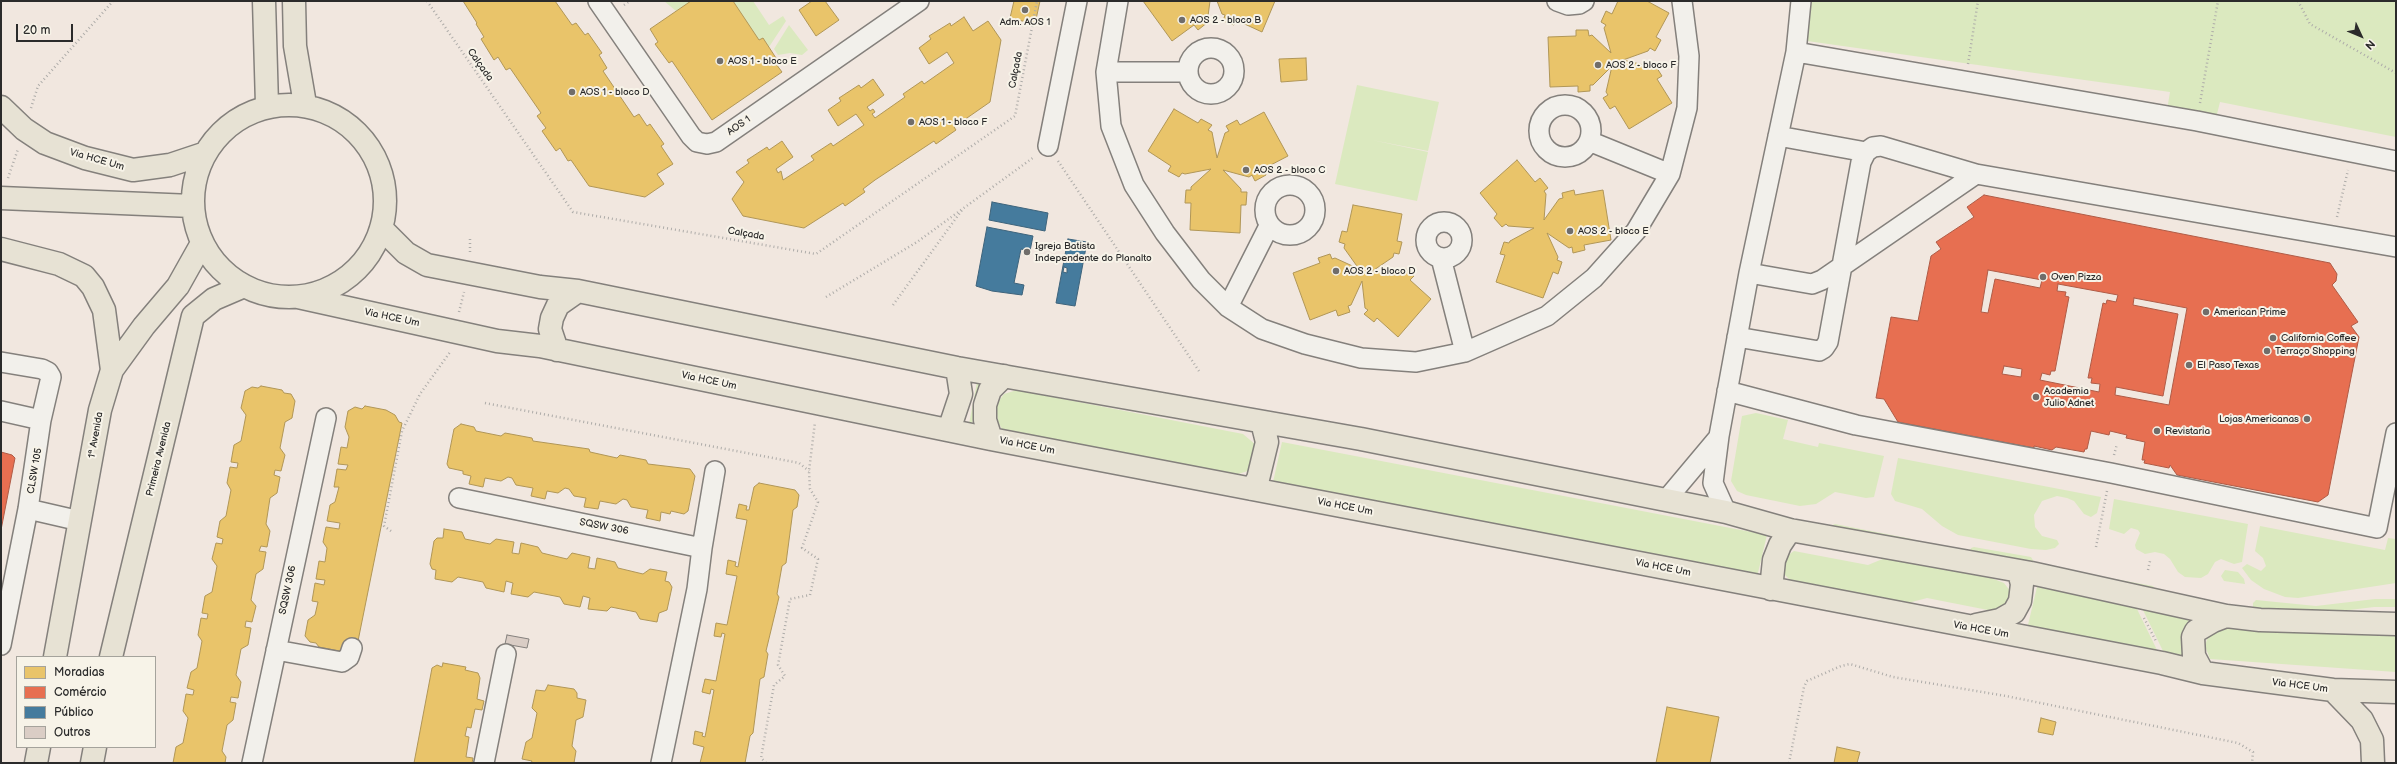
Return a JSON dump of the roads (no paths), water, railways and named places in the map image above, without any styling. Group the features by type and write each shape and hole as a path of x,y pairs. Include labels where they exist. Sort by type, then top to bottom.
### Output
{"main road":[{"path":"264,1 267,105"},
{"path":"294,1 295,46 305,104"},
{"name":"Via HCE Um","path":"298,297 334,287 352,274 369,255 381,228 384,208 383,185 373,156 363,140 344,122 326,110 305,104 267,105 242,119 222,134 206,153 196,176 192,206 201,245 218,266 242,287 277,296 298,297 497,341 540,346 991,439 1962,626 2162,663 2203,673 2333,690 2396,692"},
{"name":"Via HCE Um","path":"1,107 24,129 45,143 85,158 134,170 170,165 206,153"},
{"path":"1,198 192,206"},
{"path":"381,228 406,253 427,265 540,287 578,291 957,368 1361,439 1726,512 1790,530 2142,596 2226,616 2260,620 2396,624"},
{"name":"1ª Avenida","path":"58,655 100,410 112,370 144,326 178,286 201,245"},
{"path":"1,249 59,264 84,276 93,286 104,310 112,370"},
{"name":"Primeira Avenida","path":"111,656 193,316 202,307 214,299 242,287"},
{"path":"557,350 552,339 552,318 558,305 578,291"},
{"path":"949,430 961,394 957,368"},
{"path":"991,439 984,420 985,405 990,390 1004,376"},
{"path":"1252,489 1258,479 1267,442 1262,422"},
{"path":"1771,589 1774,560 1780,545 1790,530"},
{"path":"1962,626 1984,625 2000,620 2014,612 2020,601 2022,584 2019,572"},
{"path":"2203,673 2194,656 2193,638 2202,627 2213,620 2226,616"},
{"path":"2333,690 2362,720 2372,740 2373,763"},
{"path":"36,763 38,748"},
{"path":"92,763 95,748"}],"street":[{"name":"AOS 1","path":"598,1 692,136 697,142 707,144 716,142 919,1"},
{"path":"1048,146 1077,1"},
{"path":"1118,1 1106,72 1111,126 1134,185 1165,233 1201,280 1228,307 1262,329 1305,344 1361,358 1416,362 1465,352 1547,316 1594,278 1636,231 1670,174 1687,108 1689,56 1682,1"},
{"path":"1557,1 1568,5 1579,4 1584,1"},
{"path":"1726,512 1713,483 1719,436 1749,273 1796,52 1801,1"},
{"path":"1796,52 1966,80 2197,122 2352,154 2396,161"},
{"path":"1106,72 1187,72"},
{"path":"1778,136 1866,152"},
{"path":"1588,141 1670,174"},
{"path":"1737,337 1819,351 1824,348 1828,342 1861,162 1866,152 1873,147 1881,146 1976,174 2396,247"},
{"path":"1749,273 1812,284 1822,280 1976,174"},
{"path":"1228,307 1269,226"},
{"path":"1441,258 1465,352"},
{"name":"CLSW 105","path":"1,362 48,372 51,377 41,420 28,509 1,645"},
{"path":"1727,390 1856,425 2111,473 2377,528 2396,433"},
{"path":"1,411 41,420"},
{"name":"SQSW 306","path":"252,763 326,418"},
{"path":"1666,500 1719,436"},
{"path":"661,763 697,589 702,548 715,471"},
{"name":"SQSW 306","path":"459,498 702,548"},
{"path":"28,509 80,521"},
{"path":"276,650 342,662 349,657 352,648"},
{"path":"484,763 506,654"}],"place":[{"name":"Adm. AOS 1","path":"1025,10"},
{"name":"AOS 2 - bloco B","path":"1182,20"},
{"name":"AOS 1 - bloco E","path":"720,61"},
{"name":"AOS 2 - bloco F","path":"1598,65"},
{"name":"AOS 1 - bloco D","path":"572,92"},
{"name":"AOS 1 - bloco F","path":"911,122"},
{"name":"AOS 2 - bloco C","path":"1246,170"},
{"name":"AOS 2 - bloco E","path":"1570,231"},
{"name":"Igreja Batista Independente do Planalto","path":"1027,252"},
{"name":"AOS 2 - bloco D","path":"1336,271"},
{"name":"Oven Pizza","path":"2043,277"},
{"name":"American Prime","path":"2206,312"},
{"name":"California Coffee","path":"2273,338"},
{"name":"Terraço Shopping","path":"2267,351"},
{"name":"El Paso Texas","path":"2189,365"},
{"name":"Academia Julio Adnet","path":"2036,397"},
{"name":"Lojas Americanas","path":"2307,419"},
{"name":"Revistaria","path":"2157,431"}]}
